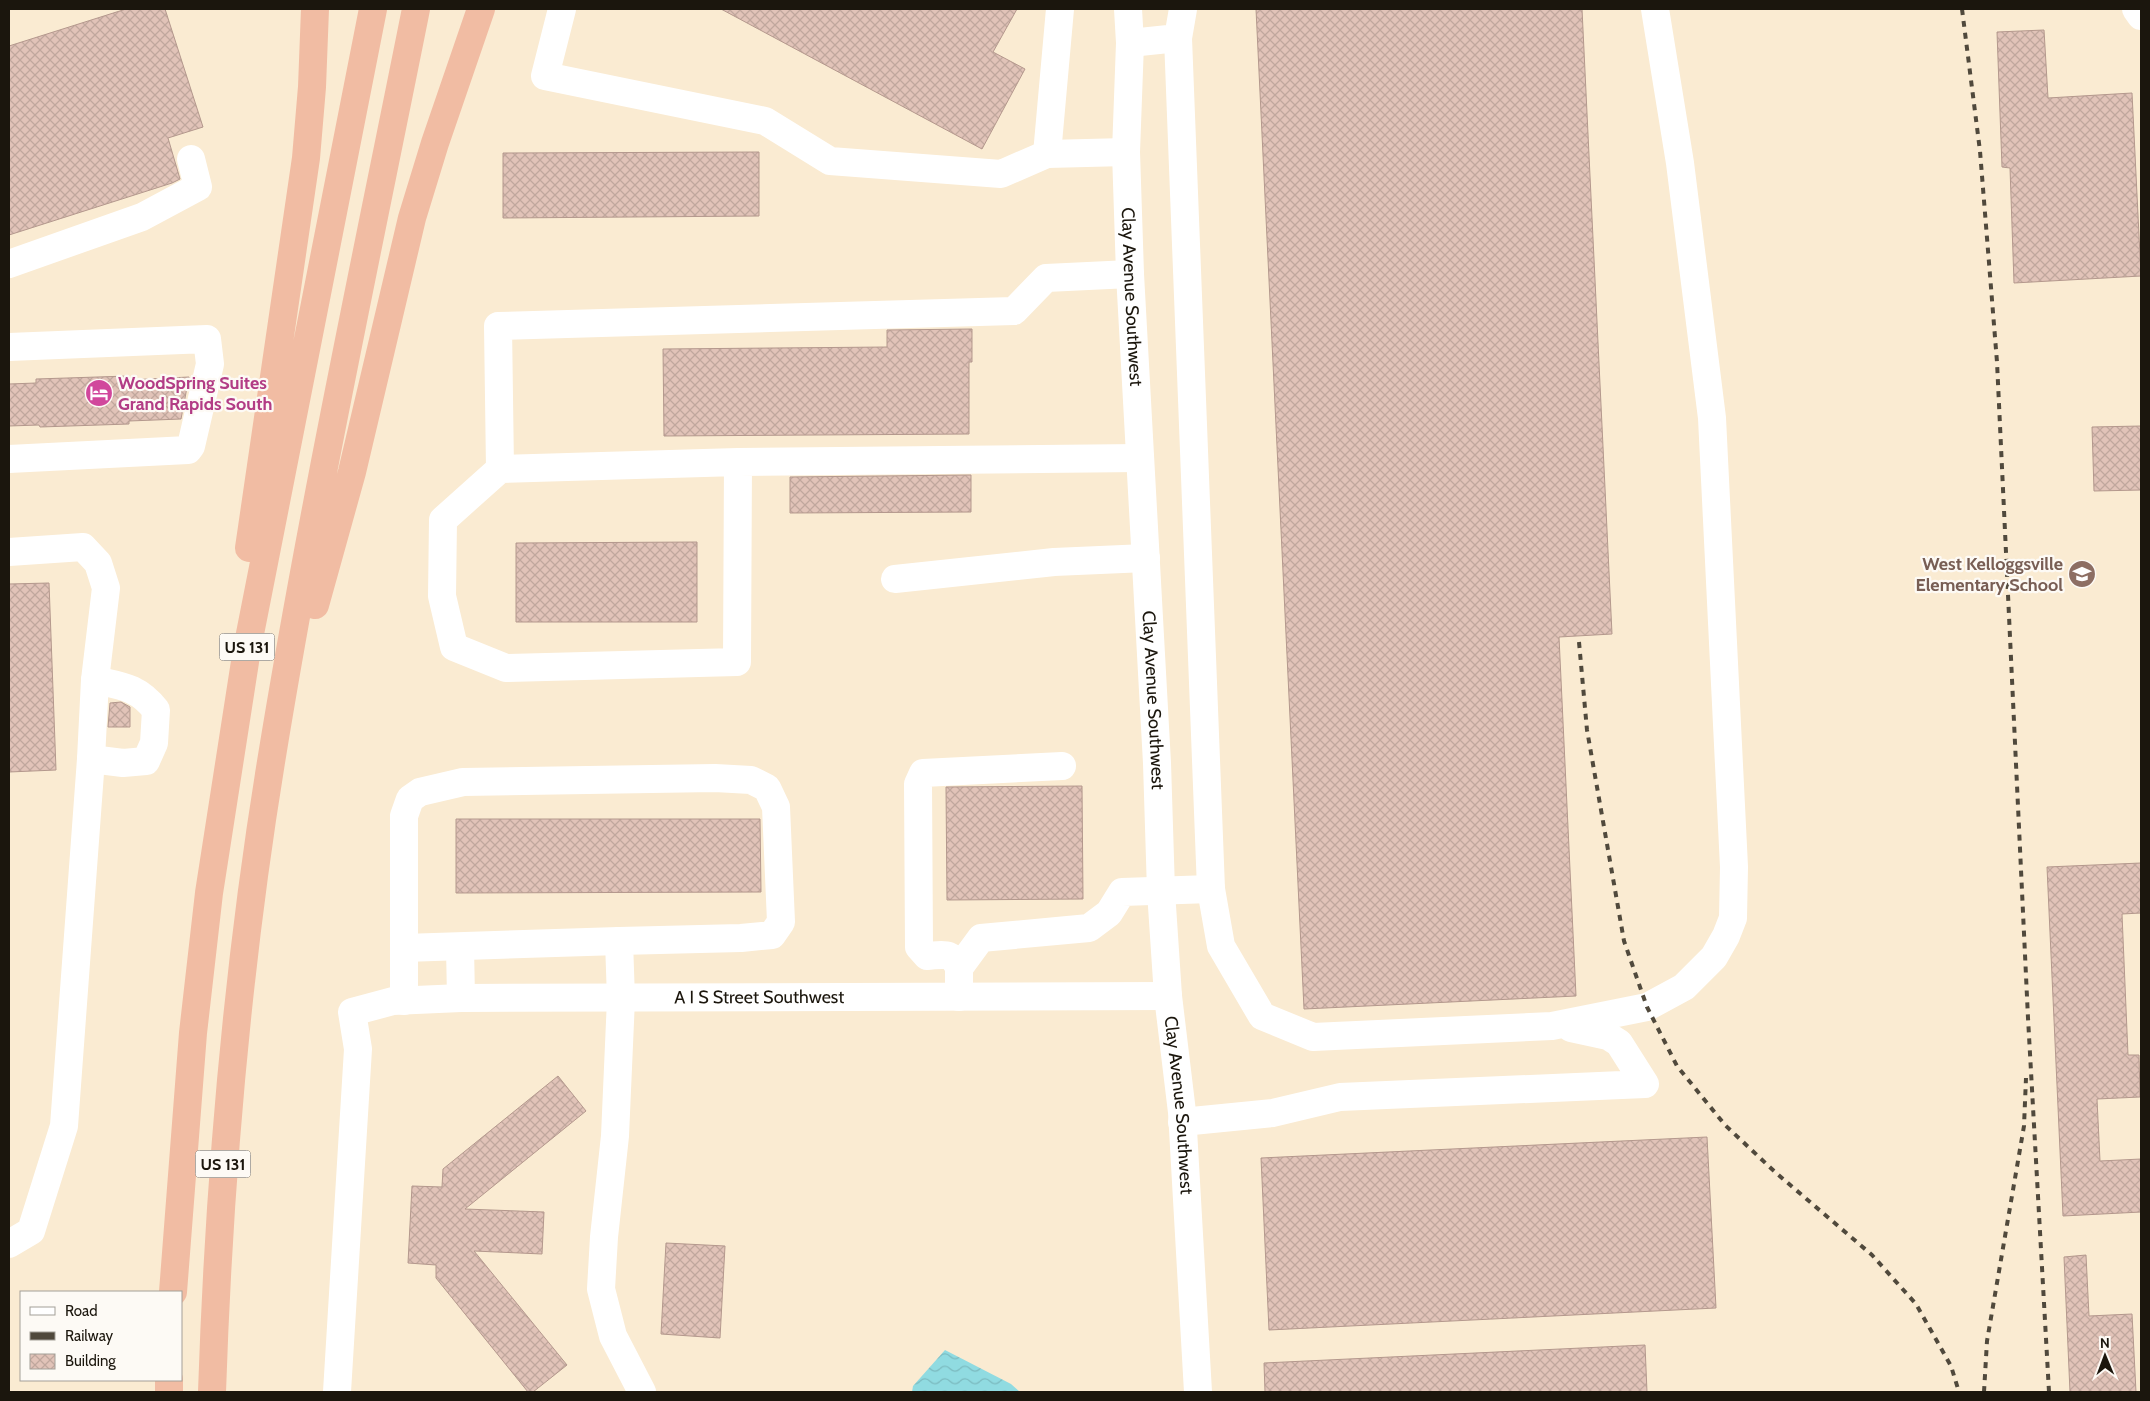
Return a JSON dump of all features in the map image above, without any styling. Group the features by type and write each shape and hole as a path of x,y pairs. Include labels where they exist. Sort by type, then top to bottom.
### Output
{"highway":[{"path":"209,893 253,516 306,158 312,87 315,9"},
{"name":"US 131","path":"173,1291 192,1033 209,893 247,649 373,9"},
{"name":"US 131","path":"212,1392 218,1244 229,1092 251,904 271,763 314,522 416,9"},
{"path":"271,763 352,472 412,218 435,143 481,9"}],"street":[{"path":"562,9 546,76 765,121 830,161 1001,174 1047,154 1126,152"},
{"path":"1047,154 1060,9"},
{"name":"Clay Avenue Southwest","path":"1128,9 1130,43 1126,152 1130,274 1157,763 1161,891 1168,996 1182,1122 1198,1392"},
{"path":"1183,9 1178,38 1211,889 1221,946 1262,1016 1313,1037 1552,1026 1647,1007 1666,998 1700,973 1714,956 1726,936 1732,918 1734,867 1712,418 1680,163 1655,9"},
{"path":"2136,9 2141,16"},
{"path":"1130,43 1178,38"},
{"path":"9,264 142,217 198,187 191,158"},
{"path":"500,469 498,326 1014,311 1046,278 1130,274"},
{"path":"9,347 206,339 210,364 191,446 188,450 9,459"},
{"path":"738,462 737,662 506,668 454,647 442,596 443,520 500,469 738,462 1140,458"},
{"path":"9,552 82,546 98,562 106,588 95,680 64,1126 30,1231 9,1244"},
{"path":"895,579 1054,562 1146,558"},
{"path":"91,759 123,763 146,761 154,742 156,710 148,700 133,688 95,680"},
{"path":"959,997 959,968 955,959 947,955 927,956 919,947 918,784 923,773 1062,766"},
{"path":"404,948 741,938 772,935 781,922 776,807 767,788 751,780 716,778 463,782 420,792 410,799 404,816 404,948 404,1001"},
{"path":"959,968 981,938 1089,928 1109,913 1122,892 1211,889"},
{"path":"620,941 621,999 615,1136 604,1237 601,1289 613,1336 642,1392"},
{"path":"460,946 462,998"},
{"name":"A I S Street Southwest","path":"337,1392 358,1049 352,1012 393,1001 462,998 1168,996"},
{"path":"1182,1122 1273,1113 1340,1096 1645,1084 1619,1042 1608,1036 1552,1026"}],"water":[{"path":"945,1350 1011,1384 1020,1392 912,1392 913,1386"}],"building":[{"path":"126,9 165,9 203,127 168,138 180,179 9,235 9,46"},
{"path":"721,9 1017,9 993,52 1025,69 982,149"},
{"path":"1256,9 1582,9 1612,634 1559,637 1576,996 1304,1009"},
{"path":"2044,30 2048,98 2132,93 2141,276 2014,283 2010,168 2002,167 1997,32"},
{"path":"759,152 759,216 503,218 503,153"},
{"path":"972,329 972,362 969,362 969,434 664,436 663,349 887,347 887,330"},
{"name":"WoodSpring Suites Grand Rapids South","path":"128,376 128,380 189,377 181,419 129,421 129,424 40,427 39,425 9,426 9,384 36,383 36,379"},
{"path":"2141,426 2141,490 2094,491 2092,427"},
{"path":"971,475 971,512 790,513 790,477"},
{"path":"697,542 697,622 516,622 516,543"},
{"path":"49,583 56,770 9,772 9,584"},
{"path":"121,702 130,707 130,727 108,727 110,703"},
{"path":"1082,786 1083,899 947,900 946,787"},
{"path":"456,819 760,819 761,892 456,893"},
{"path":"2141,863 2141,913 2122,914 2128,1055 2139,1055 2140,1097 2097,1099 2100,1161 2141,1159 2141,1212 2063,1216 2047,867"},
{"path":"558,1076 586,1111 465,1209 544,1212 542,1254 474,1251 567,1365 533,1392 528,1392 436,1278 436,1265 408,1263 412,1186 442,1187 443,1169"},
{"path":"1707,1137 1716,1308 1269,1330 1261,1158"},
{"path":"666,1243 725,1246 720,1338 661,1334"},
{"path":"2086,1255 2089,1316 2132,1314 2136,1392 2070,1392 2064,1257"},
{"path":"1645,1345 1647,1392 1265,1392 1264,1363"}],"railway":[{"path":"1962,9 1980,151 1997,362 2028,1018 2049,1392"},
{"path":"1579,642 1587,730 1624,941 1647,1007 1677,1066 1725,1125 1775,1172 1872,1255 1916,1304 1951,1366 1959,1392"},
{"path":"1984,1392 1987,1341 2024,1126 2026,1078"}],"place":[{"name":"WoodSpring Suites Grand Rapids South","path":"99,393"},
{"name":"West Kelloggsville Elementary School","path":"2082,574"}]}
